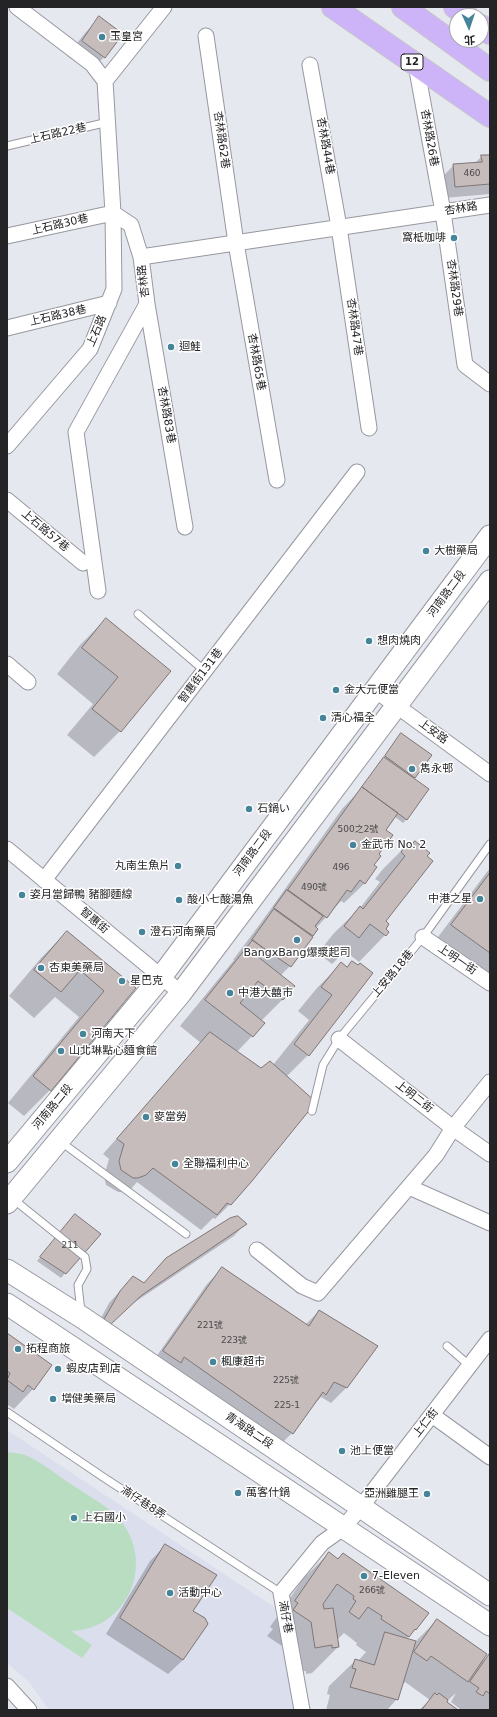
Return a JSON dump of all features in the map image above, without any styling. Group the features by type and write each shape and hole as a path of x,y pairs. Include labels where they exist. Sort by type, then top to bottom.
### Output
{"main road":[{"name":"12","path":"333,7 490,116"},
{"path":"403,7 490,70"}],"street":[{"path":"17,7 92,64 105,81 164,7"},
{"name":"杏林路62巷","path":"206,36 236,243"},
{"name":"杏林路26巷","path":"416,65 443,212"},
{"name":"杏林路44巷","path":"310,66 339,227"},
{"name":"上石路","path":"7,446 90,349 114,289 113,213 105,81"},
{"name":"杏林路","path":"98,591 76,432 146,304 141,257 490,205"},
{"name":"杏林路29巷","path":"443,212 465,365 490,384"},
{"path":"113,213 131,226 141,257"},
{"name":"上石路30巷","path":"7,236 113,213"},
{"name":"杏林路47巷","path":"339,227 369,428"},
{"name":"杏林路65巷","path":"236,243 277,480"},
{"name":"上石路38巷","path":"7,328 109,304"},
{"name":"杏林路83巷","path":"146,304 185,527"},
{"name":"智惠街131巷","path":"44,880 357,472"},
{"name":"上石路57巷","path":"7,500 83,563"},
{"name":"河南路二段","path":"7,1162 161,977 490,536"},
{"path":"9,1200 181,993 490,581"},
{"path":"7,664 28,682"},
{"name":"上安路","path":"375,690 490,774"},
{"name":"智惠街","path":"7,849 181,993"},
{"name":"上明一街","path":"423,937 490,983"},
{"name":"上明二街","path":"339,1039 453,1128 490,1154"},
{"path":"257,1250 302,1286 318,1293 436,1155 453,1128 490,1082"},
{"path":"409,1187 490,1224"},
{"name":"青海路二段","path":"7,1270 83,1318 490,1594"},
{"path":"7,1304 490,1625"},
{"name":"上仁街","path":"361,1507 490,1340"},
{"path":"432,1415 490,1457"},
{"name":"湳仔巷","path":"302,1710 281,1593 322,1543 343,1528 361,1507"},
{"path":"7,1686 29,1710"}],"lane":[{"name":"上石路22巷","path":"7,146 108,122"},
{"path":"138,614 205,671"},
{"name":"上安路18巷","path":"312,1111 323,1065 339,1039 423,937 490,844"},
{"path":"59,1140 186,1234"},
{"path":"9,1200 85,1257 87,1269 78,1285 83,1318"},
{"path":"447,1346 471,1366"},
{"name":"湳仔巷8弄","path":"7,1412 103,1477 281,1593"}],"shaded area":[{"name":"上石國小","path":"7,1430 274,1607 295,1710 49,1710 29,1682 7,1663"}],"green space":[{"path":"7,1452 23,1454 31,1457 106,1507 124,1525 134,1547 136,1564 134,1581 128,1597 118,1610 105,1621 89,1628 71,1631 92,1645 82,1658 7,1608"}],"building":[{"name":"玉皇宮","path":"99,16 123,34 105,58 82,41"},
{"path":"481,155 490,155 490,184 455,187 453,164 482,162"},
{"path":"106,618 171,671 121,732 92,709 118,677 82,648"},
{"path":"401,733 432,755 415,778 385,756"},
{"path":"384,757 429,789 407,820 362,787"},
{"name":"金武市 No. 2","path":"362,787 398,813 386,830 393,835 379,854 381,856 374,865 377,867 365,884 360,880 351,892 347,890 327,918 288,890"},
{"path":"415,841 430,853 427,856 433,861 386,921 389,924 386,929 389,932 386,936 370,924 359,938 344,926 360,906 363,909 405,856 401,852 409,842 412,844"},
{"name":"中港之星","path":"490,873 490,953 451,925"},
{"path":"287,890 323,916 315,926 318,929 313,936 274,908"},
{"path":"274,909 313,937 291,967 252,940"},
{"name":"河南天下","path":"67,931 136,988 51,1091 33,1076 104,991 80,970 61,992 34,970"},
{"name":"中港大囍市","path":"253,940 263,948 257,956 295,986 283,1000 258,981 240,1003 265,1023 253,1037 205,1000"},
{"path":"352,961 358,965 360,963 373,973 309,1056 294,1044 332,995 321,987 341,962 347,967"},
{"path":"210,1032 261,1068 270,1061 316,1102 231,1205 227,1203 217,1215 153,1168 146,1175 138,1178 133,1178 121,1170 119,1161 124,1144 117,1139"},
{"path":"75,1214 101,1234 66,1274 40,1257"},
{"path":"238,1216 247,1224 142,1295 111,1324 103,1321 120,1291 133,1276 144,1283 166,1258 230,1218"},
{"path":"222,1267 309,1326 319,1310 378,1346 347,1388 334,1382 326,1395 323,1392 293,1434 184,1357 181,1363 163,1351"},
{"name":"拓程商旅","path":"7,1333 52,1365 34,1390 28,1385 23,1392 7,1380 10,1373 7,1371"},
{"name":"活動中心","path":"165,1544 217,1575 193,1611 205,1618 208,1624 183,1660 120,1618"},
{"path":"329,1552 338,1559 343,1553 429,1613 409,1637 381,1619 382,1616 368,1607 359,1619 349,1612 356,1601 353,1599 354,1596 337,1584 323,1604 324,1609 333,1608 339,1647 332,1648 332,1645 315,1648 311,1622 293,1610 298,1603 295,1601"},
{"path":"437,1619 487,1654 468,1682 431,1656 427,1661 414,1652"},
{"path":"385,1632 416,1641 398,1700 350,1687 356,1669 352,1668 355,1659 374,1665"},
{"path":"490,1653 490,1694 486,1691 483,1696 476,1692 479,1688 470,1682"},
{"path":"435,1693 437,1695 439,1693 448,1700 447,1702 458,1710 422,1710"}],"place":[{"name":"玉皇宮","path":"102,37"},
{"name":"窩柢咖啡","path":"454,238"},
{"name":"迴鮭","path":"171,347"},
{"name":"大樹藥局","path":"426,551"},
{"name":"想肉燒肉","path":"369,641"},
{"name":"金大元便當","path":"336,690"},
{"name":"清心福全","path":"323,718"},
{"name":"雋永邨","path":"412,769"},
{"name":"石鍋い","path":"249,809"},
{"name":"金武市 No. 2","path":"353,845"},
{"name":"丸南生魚片","path":"178,866"},
{"name":"姿月當歸鴨 豬腳麵線","path":"22,895"},
{"name":"中港之星","path":"480,899"},
{"name":"酸小七酸湯魚","path":"179,900"},
{"name":"澄石河南藥局","path":"142,932"},
{"name":"BangxBang爆漿起司","path":"297,940"},
{"name":"杏東美藥局","path":"41,968"},
{"name":"星巴克","path":"122,981"},
{"name":"中港大囍市","path":"230,993"},
{"name":"河南天下","path":"83,1034"},
{"name":"山北琳點心麵食館","path":"61,1051"},
{"name":"麥當勞","path":"146,1117"},
{"name":"全聯福利中心","path":"175,1164"},
{"name":"拓程商旅","path":"18,1349"},
{"name":"楓康超市","path":"213,1362"},
{"name":"蝦皮店到店","path":"58,1369"},
{"name":"增健美藥局","path":"53,1399"},
{"name":"池上便當","path":"342,1451"},
{"name":"萬客什鍋","path":"238,1493"},
{"name":"亞洲雞腿王","path":"427,1494"},
{"name":"上石國小","path":"74,1518"},
{"name":"7-Eleven","path":"364,1576"},
{"name":"活動中心","path":"170,1593"}]}
